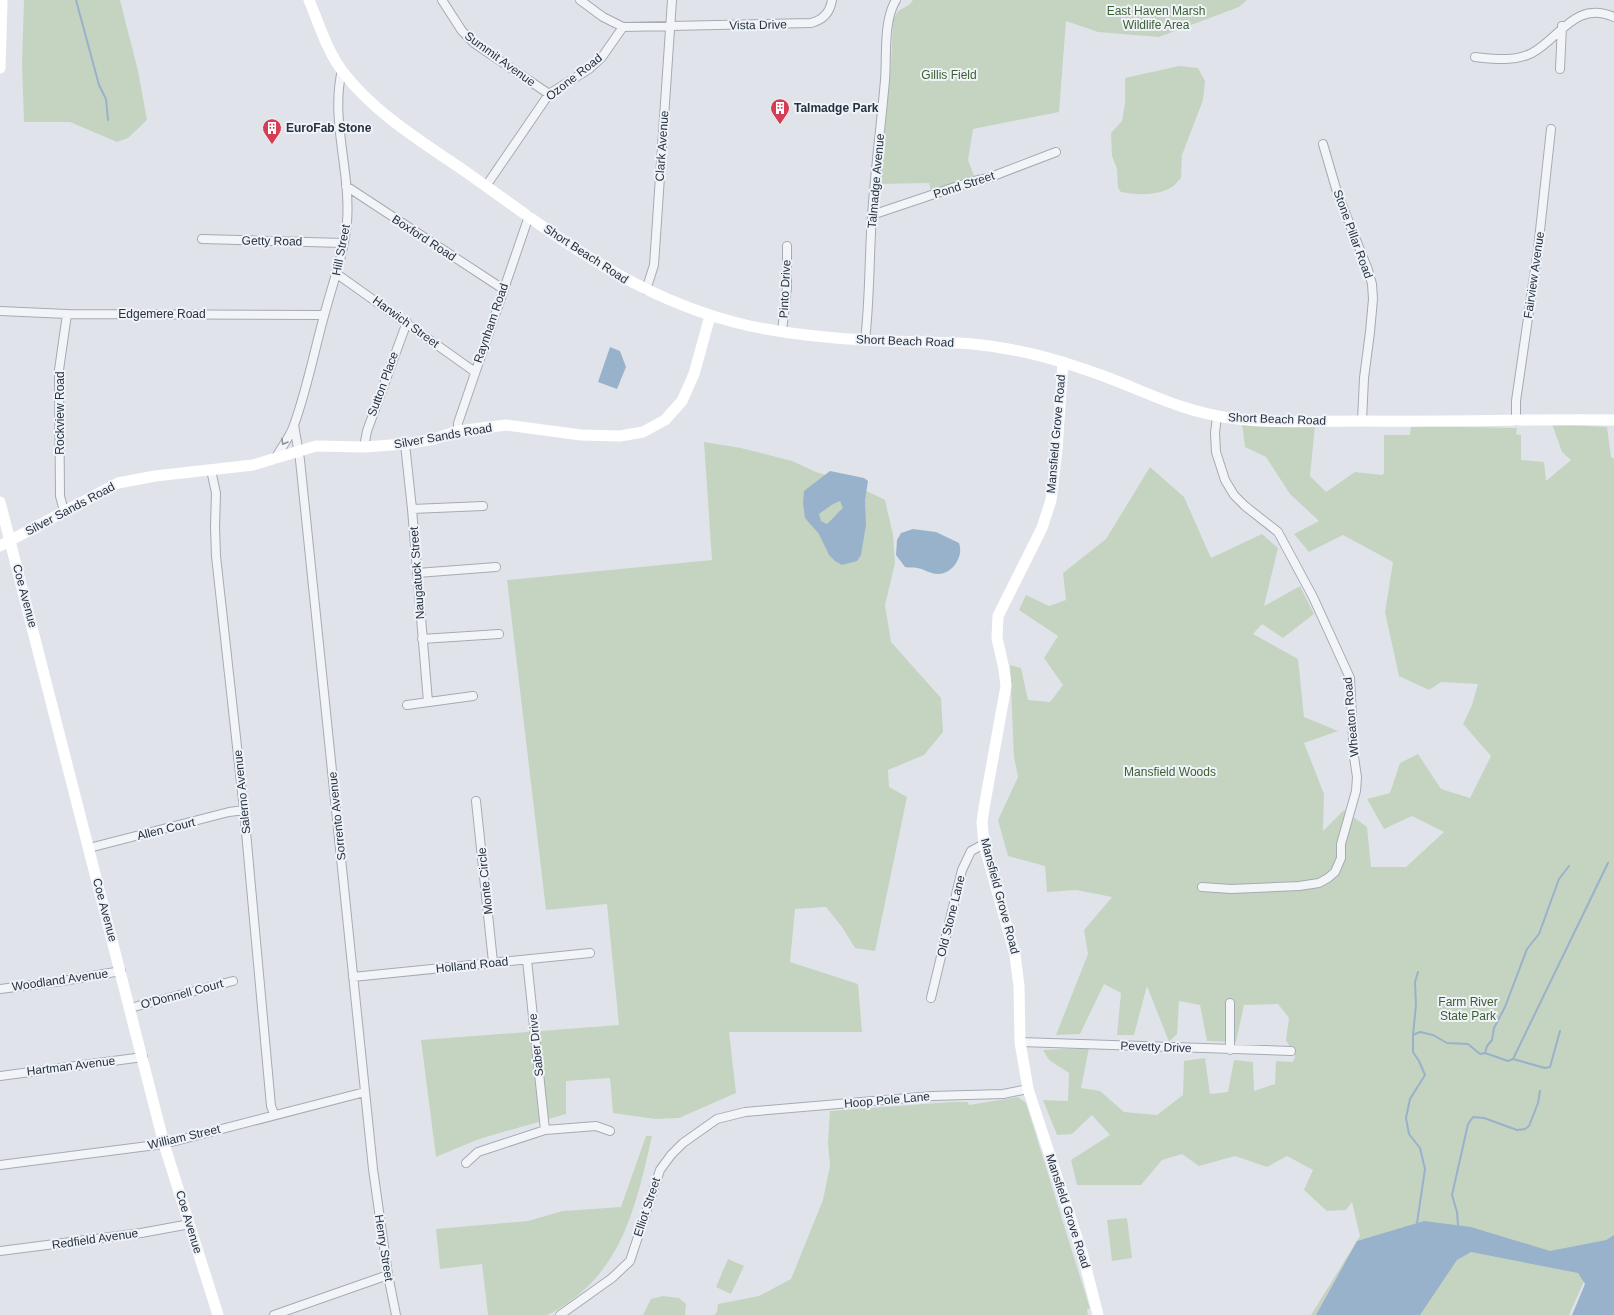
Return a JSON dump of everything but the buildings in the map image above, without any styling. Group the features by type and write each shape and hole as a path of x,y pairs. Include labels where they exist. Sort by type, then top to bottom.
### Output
{"main road":[{"path":"0,68 2,0"},
{"name":"Short Beach Road","path":"309,0 331,51 342,70 376,106 412,134 579,252 646,290 710,316 746,325 782,331 865,340 979,345 1023,352 1063,362 1172,403 1217,416 1260,421 1614,420"},
{"name":"Silver Sands Road","path":"0,546 107,488 124,481 247,466 323,446 364,447 405,444 434,439 458,431 506,425 562,433 620,436 632,435 653,428 666,420 674,411 689,388 710,316"},
{"name":"Mansfield Grove Road","path":"1063,362 1057,449 1051,500 1042,528 998,616 997,638 1006,686 982,822 984,844 1016,960 1019,986 1020,1042 1028,1089 1083,1256 1098,1315"},
{"name":"Coe Avenue","path":"0,502 164,1144 218,1315"}],"street":[{"name":"Summit Avenue","path":"442,0 462,31 474,43 549,94"},
{"path":"580,0 603,17 623,27 670,27"},
{"name":"Clark Avenue","path":"646,290 654,265 672,0"},
{"name":"Vista Drive","path":"670,27 811,23 825,16 832,0"},
{"name":"Talmadge Avenue","path":"865,340 868,310 872,215 887,62 888,21 891,8 896,0"},
{"path":"1475,57 1510,59 1520,58 1542,46 1569,18 1583,12 1600,12 1614,17"},
{"path":"1560,69 1563,42 1562,26"},
{"name":"Ozone Road","path":"486,186 549,94 589,69 602,57 623,27"},
{"name":"Hill Street","path":"275,459 294,425 309,376 324,315 337,274 347,223 346,186 338,114 338,91 342,70"},
{"name":"Fairview Avenue","path":"1516,421 1516,401 1539,242 1551,129"},
{"name":"Stone Pillar Road","path":"1323,144 1337,192 1368,270 1372,284 1373,299 1364,378 1362,421"},
{"name":"Pond Street","path":"872,215 970,182 988,178 1056,152"},
{"name":"Boxford Road","path":"346,186 503,289"},
{"name":"Raynham Road","path":"458,431 458,423 529,216"},
{"name":"Getty Road","path":"202,239 343,243"},
{"name":"Pinto Drive","path":"782,331 786,287 787,246"},
{"name":"Harwich Street","path":"337,274 407,322 475,372"},
{"name":"Edgemere Road","path":"0,311 67,314 324,315"},
{"name":"Rockview Road","path":"64,512 60,496 59,370 67,314"},
{"name":"Sutton Place","path":"364,447 367,431 407,322"},
{"name":"Wheaton Road","path":"1202,887 1231,888 1299,886 1319,883 1328,878 1334,872 1341,858 1341,844 1356,791 1357,777 1354,757 1350,678 1313,597 1278,532 1245,506 1234,495 1225,480 1216,452 1215,433 1217,416"},
{"name":"Hill Street","path":"294,425 298,452"},
{"name":"Naugatuck Street","path":"405,444 428,702"},
{"name":"Sorrento Avenue","path":"298,452 354,977 374,1181"},
{"name":"Salerno Avenue","path":"211,470 216,493 214,527 216,556 244,810 271,1106 274,1114"},
{"path":"412,510 483,506"},
{"path":"417,573 496,567"},
{"path":"422,639 499,634"},
{"path":"407,705 473,696"},
{"name":"Monte Circle","path":"476,801 493,962"},
{"name":"Allen Court","path":"89,848 229,812 244,810"},
{"name":"Old Stone Lane","path":"931,998 964,864 971,851 984,844"},
{"name":"Holland Road","path":"354,977 590,953"},
{"name":"Saber Drive","path":"527,960 545,1130"},
{"name":"Woodland Avenue","path":"0,989 63,981 121,971"},
{"name":"O'Donnell Court","path":"130,1008 233,981"},
{"path":"1230,1003 1230,1050"},
{"name":"Pevetty Drive","path":"1020,1042 1291,1051"},
{"name":"Hartman Avenue","path":"0,1076 143,1057"},
{"name":"Hoop Pole Lane","path":"745,1112 932,1096 1003,1094 1028,1089"},
{"name":"William Street","path":"0,1165 164,1144 274,1114 365,1092"},
{"name":"Elliot Street","path":"560,1315 612,1278 630,1261 660,1170 671,1155 683,1143 717,1119 745,1112"},
{"path":"466,1163 478,1152 545,1130 596,1126 610,1131"},
{"name":"Henry Street","path":"374,1181 388,1275 396,1315"},
{"name":"Redfield Avenue","path":"0,1251 142,1233 190,1224"},
{"path":"274,1315 388,1275"}],"green space":[{"path":"24,0 120,0 138,71 147,120 128,138 117,142 70,122 24,122 22,64"},
{"name":"Gillis Field","path":"913,0 1247,0 1239,7 1159,37 1098,32 1066,21 1059,112 973,129 968,160 975,178 931,192 929,183 880,184 891,65 893,20 898,11 909,5"},
{"path":"1179,66 1198,68 1205,81 1203,100 1182,155 1181,178 1172,187 1161,192 1133,194 1121,192 1118,188 1117,169 1112,156 1111,133 1122,121 1125,103 1125,78"},
{"name":"Mansfield Woods","path":"1242,423 1315,426 1310,476 1326,492 1355,472 1382,475 1384,473 1384,435 1410,435 1411,426 1517,428 1516,434 1521,435 1521,460 1544,462 1546,481 1571,460 1562,452 1552,424 1607,427 1611,457 1614,459 1614,1235 1606,1240 1586,1277 1569,1315 1311,1315 1360,1236 1352,1202 1346,1210 1327,1211 1304,1190 1313,1170 1287,1156 1267,1167 1235,1156 1199,1166 1182,1154 1162,1160 1141,1185 1077,1185 1071,1160 1110,1135 1092,1115 1072,1134 1057,1135 1043,1100 1068,1101 1069,1073 1049,1060 1043,1050 1089,1048 1081,1088 1100,1091 1124,1112 1157,1115 1183,1095 1184,1061 1205,1058 1210,1094 1228,1092 1234,1060 1253,1062 1254,1091 1275,1084 1276,1061 1293,1062 1295,1057 1286,1040 1289,1018 1278,1004 1244,1005 1236,1042 1207,1041 1200,1005 1179,1001 1177,1034 1169,1042 1147,986 1134,1035 1117,1035 1121,993 1104,984 1080,1034 1056,1035 1088,954 1084,930 1112,897 1076,890 1047,892 1045,866 1008,856 998,820 1018,777 1014,757 1010,665 1021,668 1028,700 1050,702 1063,685 1044,658 1058,636 1019,610 1026,595 1049,606 1066,600 1063,573 1106,539 1150,467 1184,497 1211,558 1262,534 1278,548 1264,606 1300,586 1314,614 1283,638 1262,624 1253,634 1298,659 1304,717 1338,731 1304,743 1324,794 1323,831 1344,810 1367,827 1371,867 1406,867 1444,832 1412,816 1384,829 1367,799 1390,793 1400,763 1418,754 1441,789 1470,798 1491,756 1463,724 1472,705 1478,684 1441,682 1429,690 1399,676 1385,612 1393,562 1343,535 1309,552 1294,534 1319,521 1290,494 1266,457 1245,447"},
{"path":"704,442 741,448 792,461 816,472 851,483 885,500 893,535 895,563 885,605 891,642 941,698 943,732 924,755 888,770 889,787 907,797 875,951 855,948 842,927 826,907 795,909 790,962 858,984 862,1032 729,1032 736,1093 679,1118 655,1119 613,1113 610,1078 566,1081 566,1114 479,1139 436,1157 421,1040 619,1025 607,904 546,910 507,580 712,560"},
{"path":"1018,1097 1026,1103 1090,1309 1087,1309 1088,1315 714,1315 717,1312 718,1304 759,1296 791,1279 823,1200 830,1166 828,1143 830,1111 951,1102 968,1102 969,1105"},
{"path":"646,1136 652,1136 641,1182 626,1227 616,1248 604,1268 589,1286 552,1313 546,1315 488,1315 482,1264 440,1269 436,1229 528,1221 563,1211 621,1207"},
{"path":"1127,1218 1132,1258 1112,1261 1107,1220"},
{"path":"728,1259 744,1266 731,1294 716,1287"},
{"path":"663,1296 679,1298 686,1304 685,1315 643,1315 651,1299"}],"water":[{"path":"610,347 620,351 626,367 617,389 598,382"},
{"path":"830,471 864,478 868,481 865,500 866,525 861,555 857,561 842,565 829,555 819,534 805,518 803,503 804,491","holes":["840,501 843,508 827,524 821,521 819,514 833,504"]},
{"path":"913,529 936,532 959,543 959,559 953,568 938,574 916,568 905,567 896,555 897,540 901,533"},
{"path":"1424,1221 1471,1227 1550,1251 1606,1240 1614,1235 1614,1315 1572,1315 1585,1284 1578,1273 1471,1252 1457,1260 1420,1315 1316,1315 1357,1241"}],"waterway":[{"path":"76,0 99,85 106,99 108,120"},
{"path":"1485,1053 1508,1061 1513,1059 1608,863"},
{"path":"1417,1223 1425,1169 1420,1148 1409,1134 1406,1118 1410,1099 1425,1075 1413,1052 1413,1035 1420,1032 1433,1035 1447,1043 1468,1044 1480,1054 1485,1053 1487,1046 1492,1040 1494,1028 1505,1007 1527,949 1539,934 1559,879 1569,866"},
{"path":"1413,1035 1416,1005 1415,982 1418,972"},
{"path":"1513,1059 1545,1068 1550,1067 1560,1031"},
{"path":"1458,1225 1457,1212 1452,1195 1468,1124 1473,1117 1484,1118 1517,1130 1525,1129 1529,1126 1538,1103 1540,1091"}],"place":[{"name":"Talmadge Park","path":"780,125"},
{"name":"EuroFab Stone","path":"272,145"}],"park label":[{"name":"East Haven Marsh Wildlife Area","path":"1156,18"},
{"name":"Farm River State Park","path":"1468,1009"}]}
